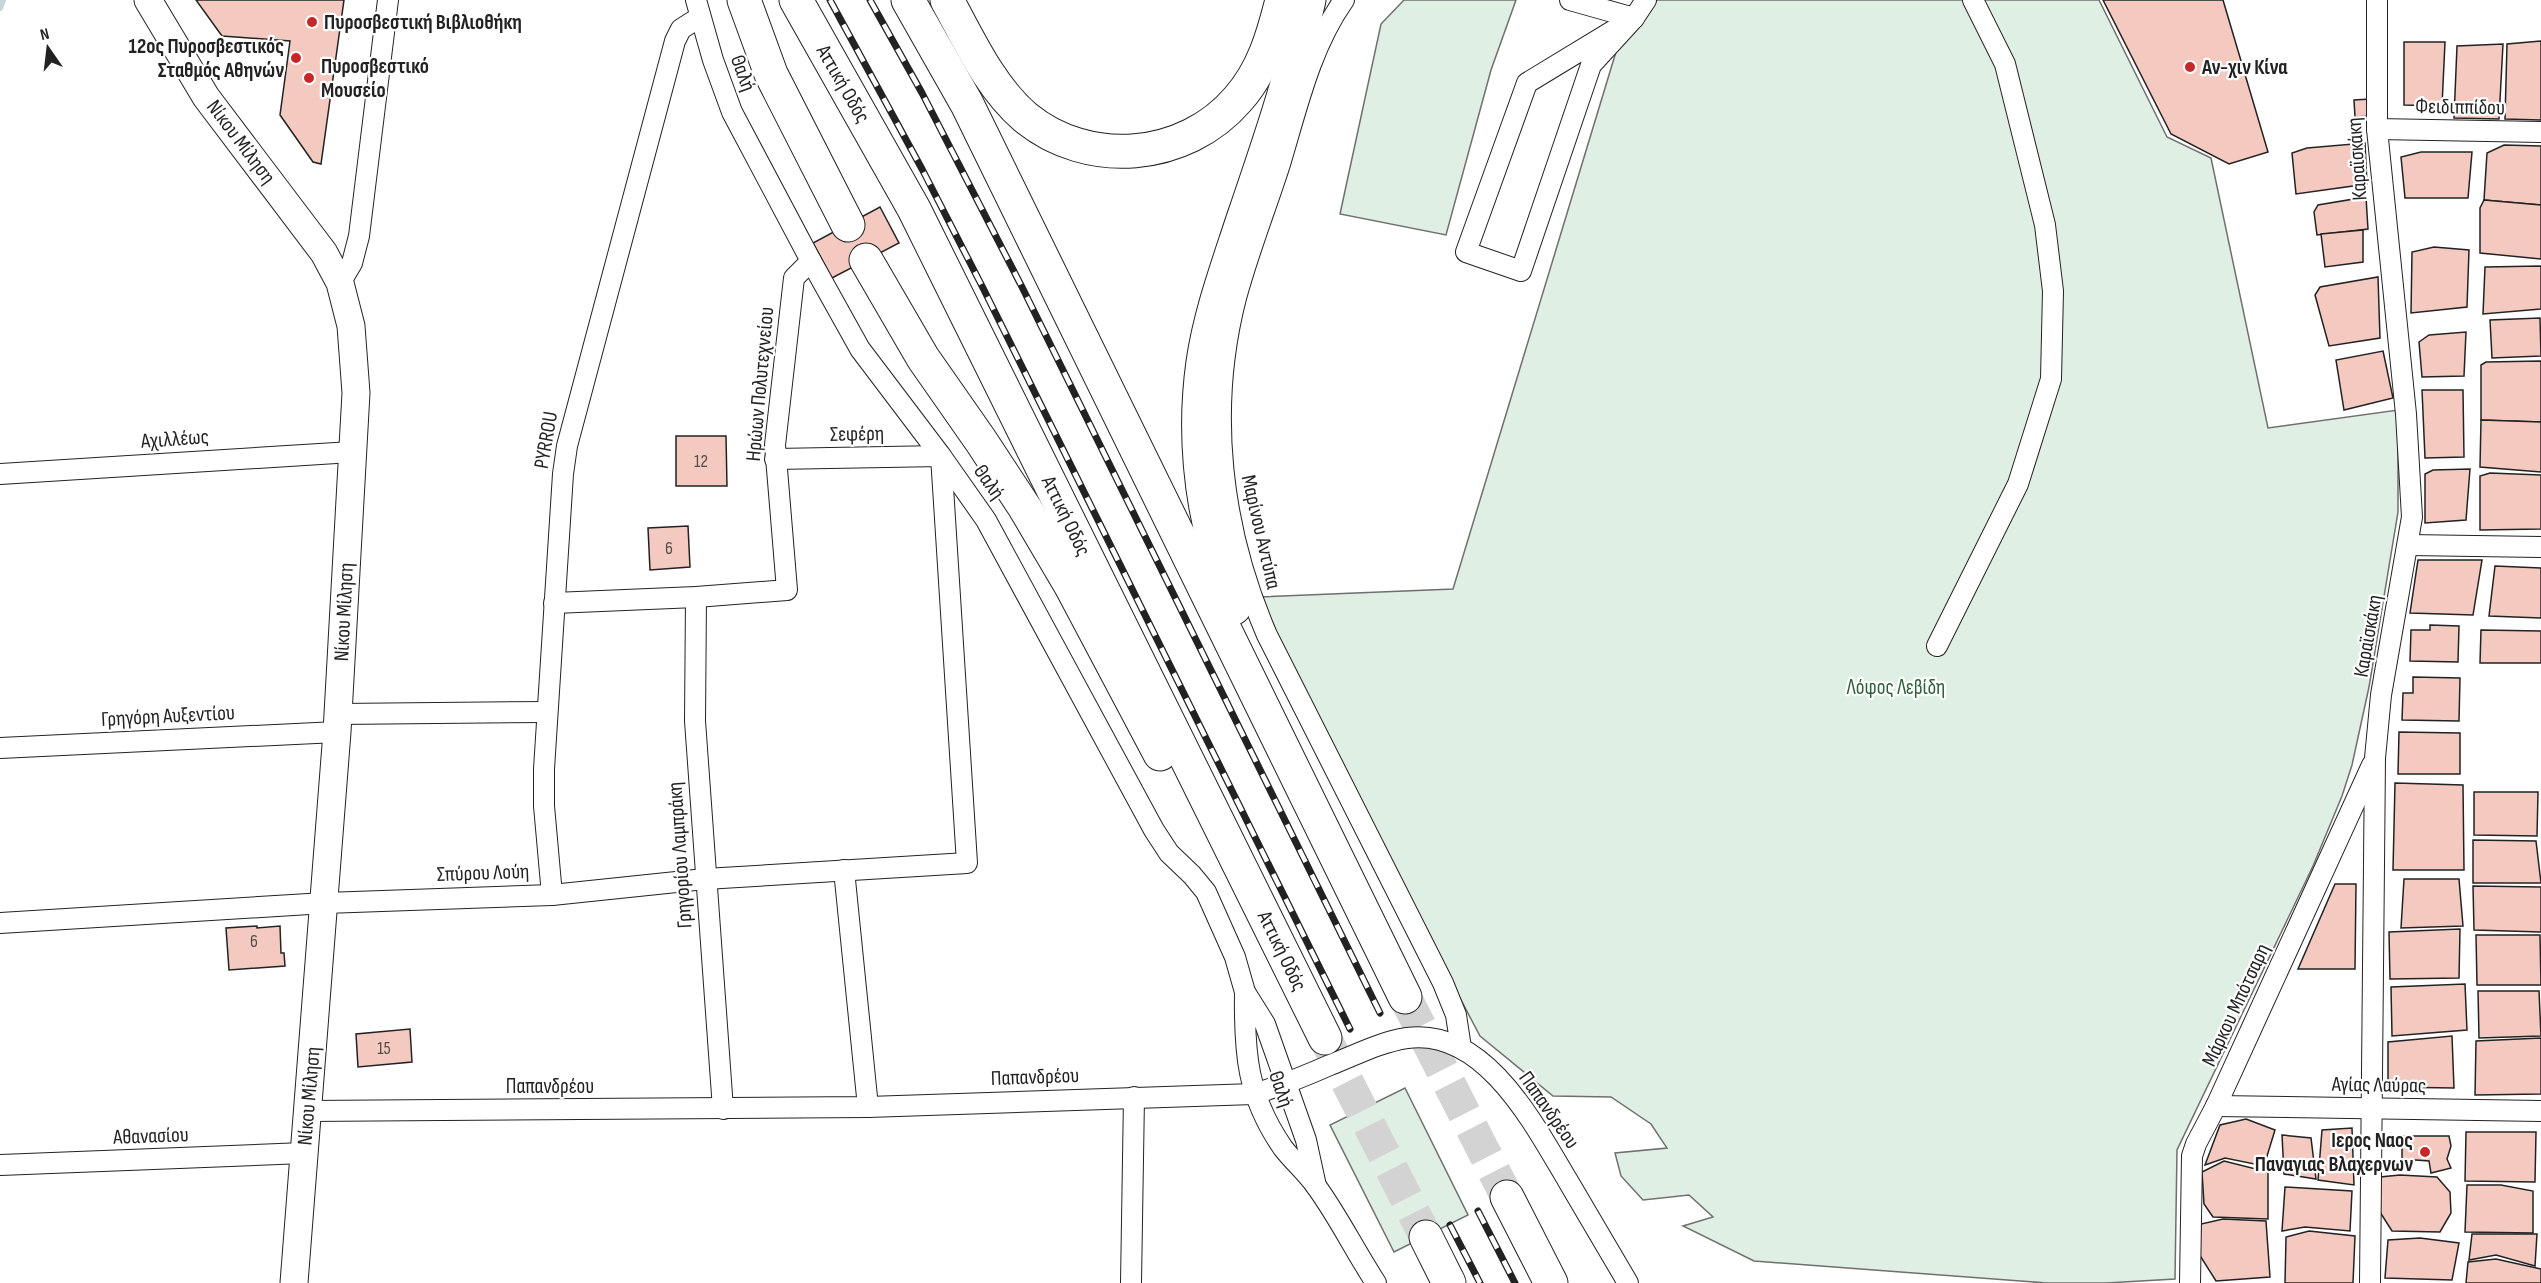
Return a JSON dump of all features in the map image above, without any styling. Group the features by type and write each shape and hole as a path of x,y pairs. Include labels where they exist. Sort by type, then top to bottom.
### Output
{"highway":[{"path":"744,0 771,74 848,225"},
{"name":"Αττική Οδός","path":"796,0 914,209 1325,1038 1235,894 1065,577 981,441 923,358 866,260"},
{"path":"908,0 972,115 1405,997"},
{"path":"947,0 994,81 1025,117 1051,134 1080,146 1096,150 1130,152 1180,142 1208,126 1230,109 1248,87 1264,59 1273,36 1282,0"},
{"path":"1309,0 1282,101 1212,319 1201,379 1198,442 1205,509 1221,571 1302,771 1326,838"},
{"path":"1507,1197 1551,1283"},
{"path":"1426,1237 1449,1283"}],"street":[{"name":"Νίκου Μίληση","path":"148,0 206,97 313,237 340,284 348,310 355,365 338,723 294,1283"},
{"path":"340,284 352,263 359,236 388,0"},
{"name":"Μαρίνου Αντύπα","path":"1344,0 1319,41 1236,297 1226,348 1223,383 1221,446 1223,479 1228,514 1249,595 1443,983 1456,1015 1461,1048"},
{"path":"1570,0 1634,18"},
{"path":"1634,18 1527,83 1466,252 1521,272 1591,65 1634,18 1646,0"},
{"path":"1937,646 2018,484 2051,379 2053,291 2045,225 2005,64 1972,0"},
{"name":"Καραϊσκάκη","path":"2370,1283 2375,758 2382,696 2408,545 2412,489 2377,129 2377,0"},
{"name":"Θαλή","path":"698,8 732,112 860,350 941,456 986,520 1154,830 1169,853 1206,892 1235,957 1245,992 1265,1024 1306,1140 1316,1186"},
{"name":"PYRROU","path":"552,895 544,806 547,712 563,474 573,418 675,41 681,28 698,8"},
{"name":"Φειδιππίδου","path":"2377,129 2541,132"},
{"name":"Ηρώων Πολυτεχνείου","path":"696,597 787,590 775,459 794,278 811,261"},
{"name":"Αχιλλέως","path":"0,474 352,452"},
{"name":"Σεφέρη","path":"775,459 941,456"},
{"name":"Σπύρου Λούη","path":"0,923 325,903 552,895 705,879 967,863 941,456"},
{"path":"2408,545 2541,547"},
{"path":"554,603 696,597"},
{"name":"Γρηγορίου Λαμπράκη","path":"696,597 695,721 723,1109"},
{"name":"Γρηγόρη Αυξεντίου","path":"0,748 338,723 547,712"},
{"name":"Μάρκου Μπότσαρη","path":"2190,1283 2192,1156 2196,1144 2216,1106 2375,758"},
{"path":"844,870 868,1107"},
{"name":"Θαλή","path":"1245,992 1244,1029 1254,1094 1268,1124 1284,1149 1316,1186 1376,1283"},
{"name":"Παπανδρέου","path":"308,1111 868,1107 1254,1094 1285,1084 1388,1041 1423,1037 1442,1040 1461,1048 1486,1067 1513,1094 1629,1283"},
{"path":"1131,1283 1134,1098"},
{"name":"Αγίας Λαύρας","path":"2216,1106 2541,1111"},
{"name":"Αθανασίου","path":"0,1165 304,1153"}],"green space":[{"path":"1404,0 1516,0 1491,70 1446,235 1340,214 1381,24"},
{"name":"Λόφος Λεβίδη","path":"1657,0 2099,0 2167,137 2211,158 2268,428 2398,410 2398,512 2369,687 2352,765 2342,796 2313,866 2177,1150 2175,1279 2106,1283 2047,1283 1754,1261 1683,1226 1713,1217 1689,1195 1643,1200 1621,1176 1615,1153 1667,1148 1651,1124 1611,1097 1553,1096 1480,1036 1351,792 1259,597 1453,589 1619,42 1642,22"},
{"path":"1405,1088 1468,1215 1394,1252 1330,1125"}],"building":[{"name":"Πυροσβεστικό Μουσείο","path":"196,0 344,0 321,164 313,162 280,115 290,41 222,36"},
{"name":"Αν-χιν Κίνα","path":"2103,0 2223,0 2268,152 2229,164 2171,134"},
{"path":"2541,41 2541,120 2505,119 2507,44"},
{"path":"2404,42 2445,42 2442,106 2404,105"},
{"path":"2503,44 2499,119 2454,118 2457,46"},
{"path":"2370,99 2371,116 2355,117 2354,100"},
{"path":"2365,143 2367,184 2296,194 2292,153 2307,148"},
{"path":"2504,145 2541,146 2541,205 2484,200 2487,153"},
{"path":"2421,152 2472,152 2468,198 2405,198 2401,157"},
{"path":"2366,197 2368,229 2317,235 2314,212 2318,205"},
{"path":"2484,200 2541,205 2541,259 2480,253 2480,208"},
{"path":"880,207 899,243 832,278 813,243"},
{"path":"2363,230 2363,262 2325,267 2321,234"},
{"path":"2434,247 2469,250 2467,307 2411,313 2412,252"},
{"path":"2541,266 2541,309 2483,314 2485,267"},
{"path":"2378,277 2380,338 2329,346 2315,295 2320,287"},
{"path":"2540,318 2541,356 2492,358 2490,320"},
{"path":"2466,332 2464,376 2422,377 2419,342 2429,335"},
{"path":"2383,351 2393,398 2344,410 2336,360"},
{"path":"2541,361 2541,422 2481,420 2481,365 2486,362"},
{"path":"2422,390 2463,390 2464,457 2425,458"},
{"path":"2481,420 2541,422 2541,472 2480,467"},
{"path":"676,436 726,436 727,486 676,486"},
{"path":"2470,469 2466,520 2425,523 2425,474 2433,470"},
{"path":"2490,473 2541,475 2541,529 2480,530 2480,476"},
{"path":"688,526 690,567 650,570 648,528"},
{"path":"2418,560 2482,560 2473,615 2410,613"},
{"path":"2495,566 2541,568 2541,618 2489,616"},
{"path":"2430,625 2459,626 2458,662 2410,661 2411,630 2430,630"},
{"path":"2481,630 2541,631 2541,663 2480,663"},
{"path":"2413,677 2460,678 2459,721 2402,720 2403,693 2413,693"},
{"path":"2399,732 2460,733 2460,774 2398,774"},
{"path":"2395,783 2463,785 2464,870 2393,870"},
{"path":"2474,792 2538,792 2537,836 2474,835"},
{"path":"2473,840 2536,841 2541,883 2473,883"},
{"path":"2404,879 2459,879 2463,926 2401,928"},
{"path":"2335,884 2356,884 2355,969 2298,969"},
{"path":"2473,886 2541,887 2541,932 2474,930"},
{"path":"257,926 257,928 280,926 281,953 284,953 285,966 229,970 226,928"},
{"path":"2460,929 2459,978 2390,979 2389,932"},
{"path":"2476,935 2540,935 2541,985 2477,985"},
{"path":"2465,984 2467,1030 2392,1036 2391,987"},
{"path":"2478,991 2539,991 2541,1036 2479,1038"},
{"path":"410,1029 412,1062 358,1067 356,1034"},
{"path":"2452,1036 2454,1088 2388,1087 2388,1042"},
{"path":"2541,1038 2541,1094 2475,1095 2476,1041"},
{"path":"2246,1119 2275,1130 2264,1166 2225,1158 2205,1165 2220,1125"},
{"path":"2352,1128 2354,1185 2318,1180 2322,1130"},
{"path":"2466,1132 2536,1132 2535,1182 2465,1181"},
{"path":"2282,1135 2311,1138 2316,1179 2284,1174"},
{"name":"Ιερος Ναος Παναγιας Βλαχερνων","path":"2402,1136 2449,1136 2451,1146 2447,1159 2451,1168 2431,1173 2429,1161 2402,1159"},
{"path":"2224,1161 2268,1172 2268,1219 2213,1217 2204,1204 2202,1172"},
{"path":"2400,1175 2437,1177 2450,1192 2451,1213 2440,1232 2392,1231 2378,1209 2380,1177"},
{"path":"2467,1185 2501,1185 2533,1191 2533,1233 2465,1232"},
{"path":"2285,1187 2352,1191 2350,1231 2305,1227 2282,1231"},
{"path":"2223,1219 2266,1221 2270,1277 2216,1281 2199,1254 2201,1224"},
{"path":"2309,1231 2355,1236 2353,1283 2285,1283 2286,1237"},
{"path":"2472,1234 2537,1234 2535,1266 2496,1255 2469,1260"},
{"path":"2420,1238 2459,1243 2452,1280 2385,1278 2388,1240"},
{"path":"2496,1259 2541,1269 2541,1283 2466,1283 2468,1262"}],"waterway":[{"path":"0,8 3,0"}],"tunnel":[{"path":"1405,997 1507,1197"},
{"path":"1325,1038 1426,1237"}],"railway":[{"path":"830,0 922,169 983,288 1350,1029"},
{"path":"870,0 922,93 1022,287 1380,1013"},
{"path":"1478,1211 1515,1283"},
{"path":"1450,1225 1480,1283"}],"place":[{"name":"Πυροσβεστική Βιβλιοθήκη","path":"312,22"},
{"name":"12ος Πυροσβεστικός Σταθμός Αθηνών","path":"296,58"},
{"name":"Αν-χιν Κίνα","path":"2190,67"},
{"name":"Πυροσβεστικό Μουσείο","path":"309,78"},
{"name":"Ιερος Ναος Παναγιας Βλαχερνων","path":"2425,1152"}]}
